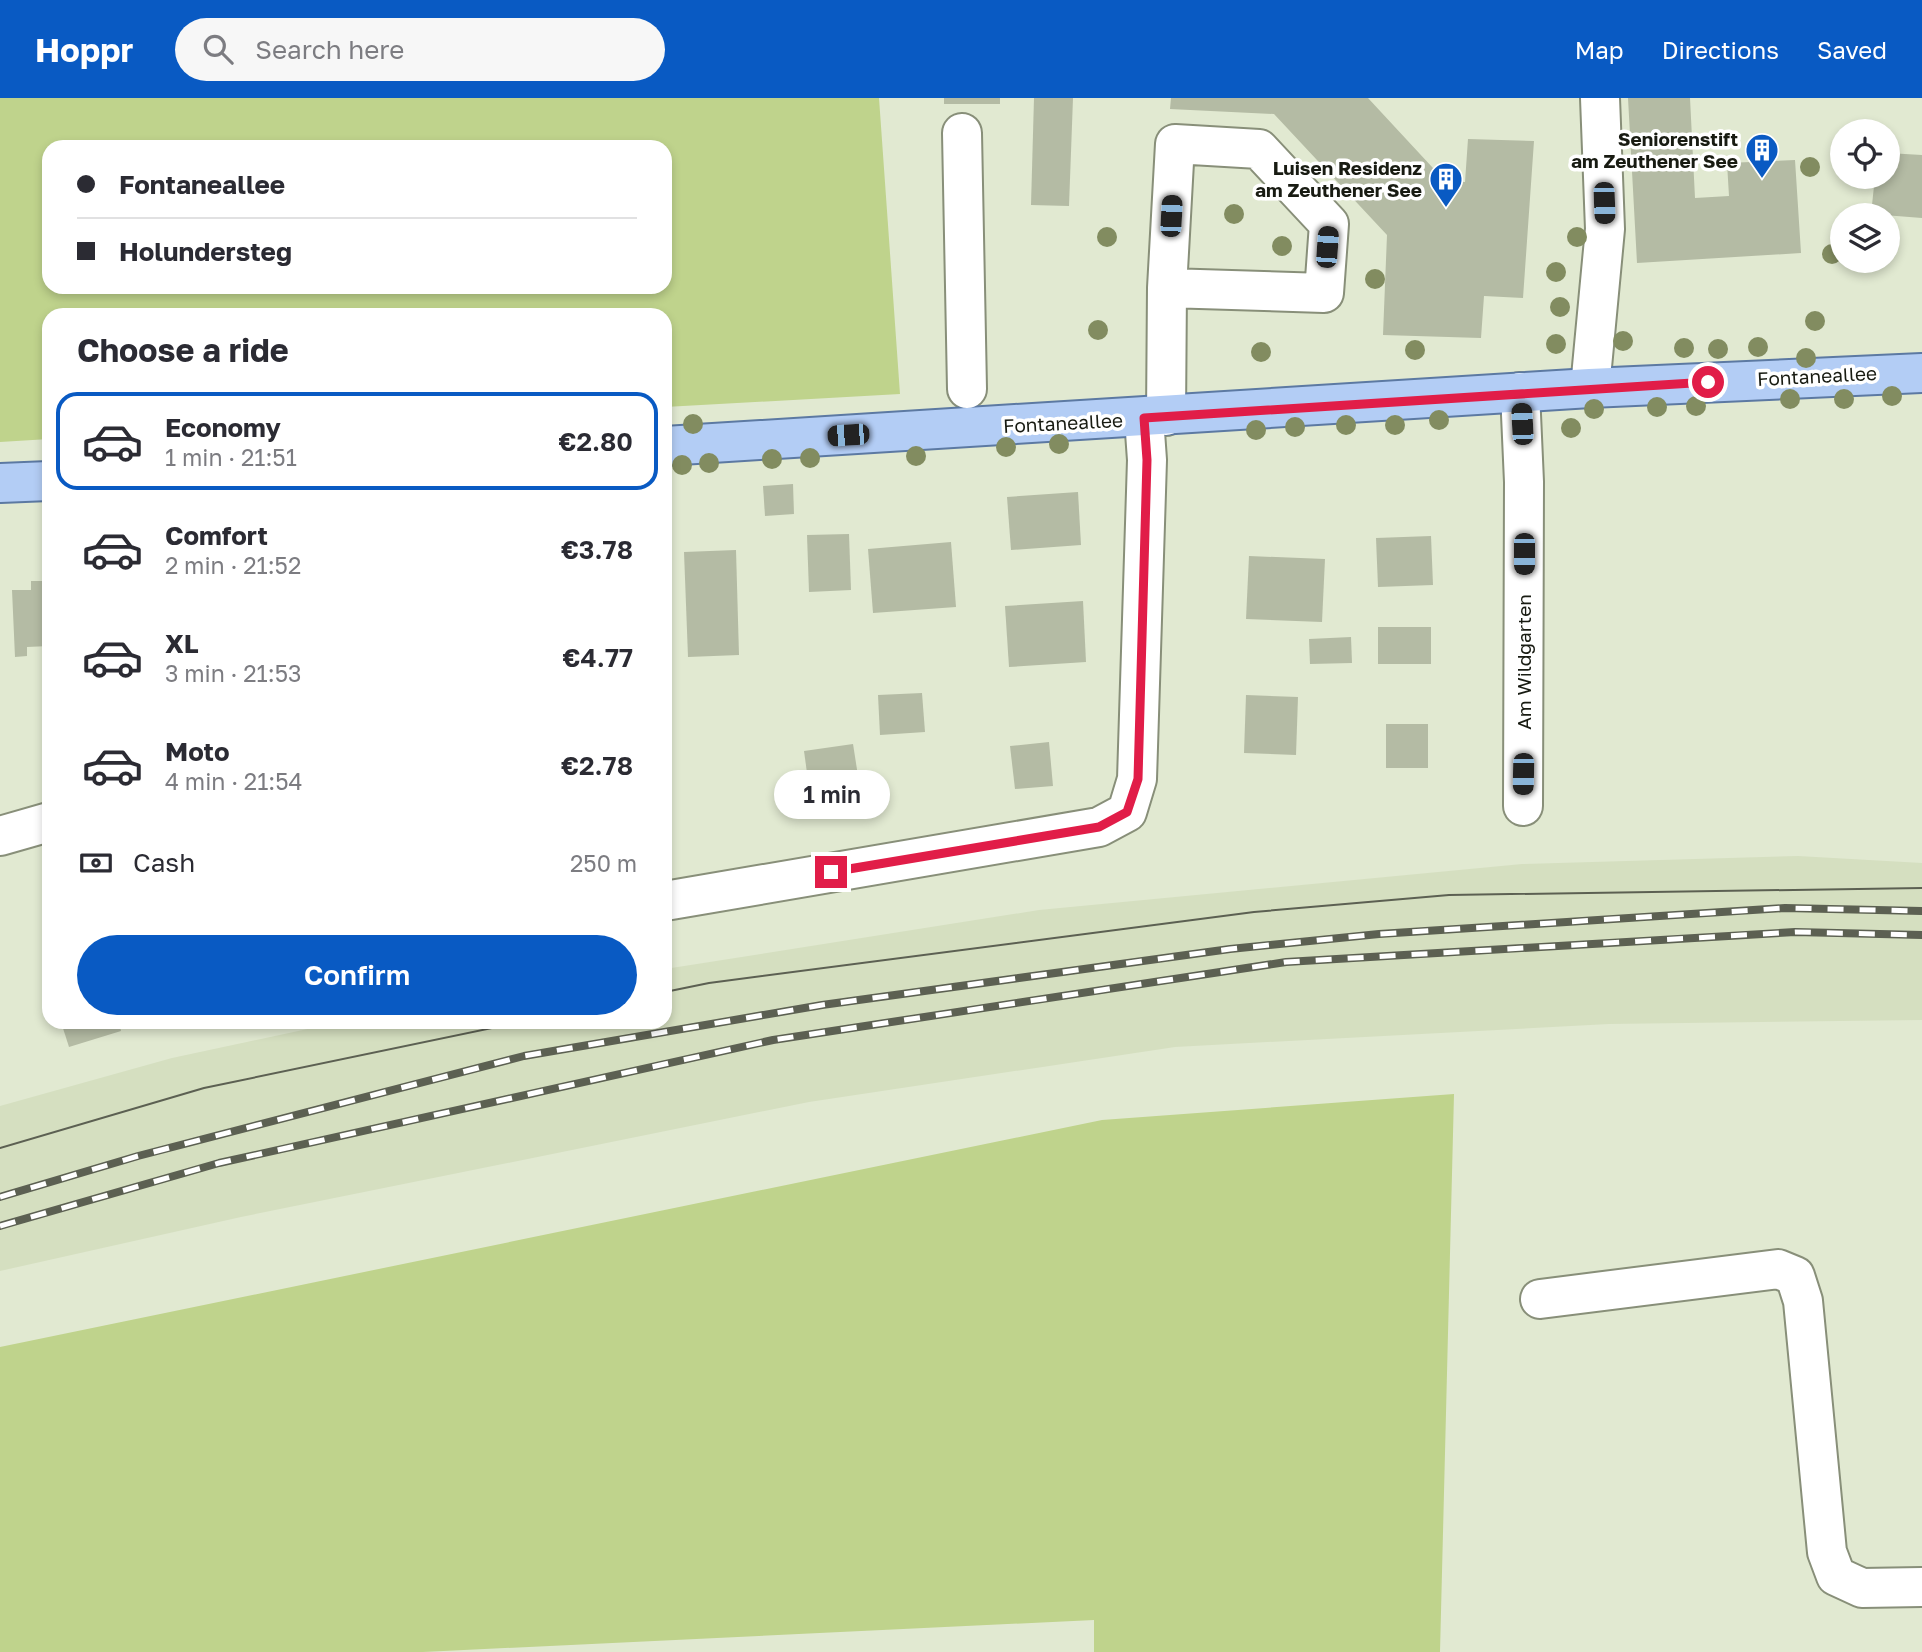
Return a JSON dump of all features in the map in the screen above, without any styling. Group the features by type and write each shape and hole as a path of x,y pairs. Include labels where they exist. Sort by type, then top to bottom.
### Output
{"main road":[{"name":"Fontaneallee","path":"672,446 1520,392 1922,373"},
{"path":"0,483 42,481"}],"street":[{"path":"1590,388 1605,229 1600,98"},
{"path":"962,134 967,389"},
{"path":"672,900 1099,827 1127,812 1138,779 1147,460 1155,417 1167,288 1175,144 1259,149 1329,224 1324,293 1167,288"},
{"name":"Am Wildgarten","path":"1520,392 1524,482 1523,806"},
{"path":"0,836 42,824"},
{"path":"1540,1299 1778,1269 1796,1276 1803,1301 1827,1552 1836,1576 1862,1588 1922,1587"}],"shaded area":[{"path":"1798,856 1922,863 1922,1020 1609,1024 1175,1047 809,1102 241,1217 0,1271 0,1106 172,1058 307,1029 672,1029 672,968 1039,910 1522,864"}],"green space":[{"path":"0,98 879,98 900,394 672,407 672,308 42,308 42,439 0,442"},
{"path":"1454,1094 1440,1652 1094,1652 1094,1620 423,1652 0,1652 0,1347 1102,1120"}],"building":[{"path":"944,98 1000,98 1000,104 944,104"},
{"path":"1034,98 1073,98 1069,206 1031,205"},
{"name":"Luisen Residenz am Zeuthener See","path":"1171,98 1368,98 1445,181 1465,182 1468,139 1534,141 1523,298 1484,296 1481,338 1383,335 1387,235 1274,114 1170,109"},
{"name":"Seniorenstift am Zeuthener See","path":"1628,98 1690,98 1695,198 1729,196 1727,163 1795,160 1801,253 1637,263"},
{"path":"1900,154 1922,155 1922,218 1900,216 1900,203 1872,203 1874,189 1900,189"},
{"path":"793,484 794,514 765,516 763,486"},
{"path":"1078,492 1081,545 1011,550 1007,497"},
{"path":"849,534 851,590 809,592 807,535"},
{"path":"1431,536 1433,585 1378,587 1376,538"},
{"path":"951,542 956,607 873,613 868,549"},
{"path":"736,550 739,655 688,657 684,552"},
{"path":"1249,556 1325,559 1322,622 1246,619"},
{"path":"31,581 42,581 42,646 27,647 27,656 15,657 12,590 31,590"},
{"path":"1083,601 1086,662 1009,667 1005,606"},
{"path":"1378,627 1431,627 1431,664 1378,664"},
{"path":"1351,637 1352,663 1310,664 1309,639"},
{"path":"922,693 925,732 880,735 878,695"},
{"path":"1246,695 1298,697 1296,755 1244,753"},
{"path":"1386,724 1428,724 1428,768 1386,768"},
{"path":"1049,742 1053,786 1015,789 1010,746"},
{"path":"853,744 861,795 811,802 804,751"},
{"path":"63,1029 121,1029 121,1031 69,1047"}],"tram line":[{"path":"672,991 709,983 1254,912 1449,895 1922,888"},
{"path":"0,1148 204,1088 487,1029"}],"railway":[{"path":"0,1197 138,1156 524,1056 822,1005 1230,949 1379,934 1785,908 1922,911"},
{"path":"0,1226 219,1163 773,1040 1286,962 1795,932 1922,935"}],"place":[{"name":"Seniorenstift am Zeuthener See","path":"1762,180"},
{"name":"Luisen Residenz am Zeuthener See","path":"1446,209"}],"route":[{"path":"831,872 1099,827 1127,812 1138,779 1147,460 1144,418 1708,382"}]}
